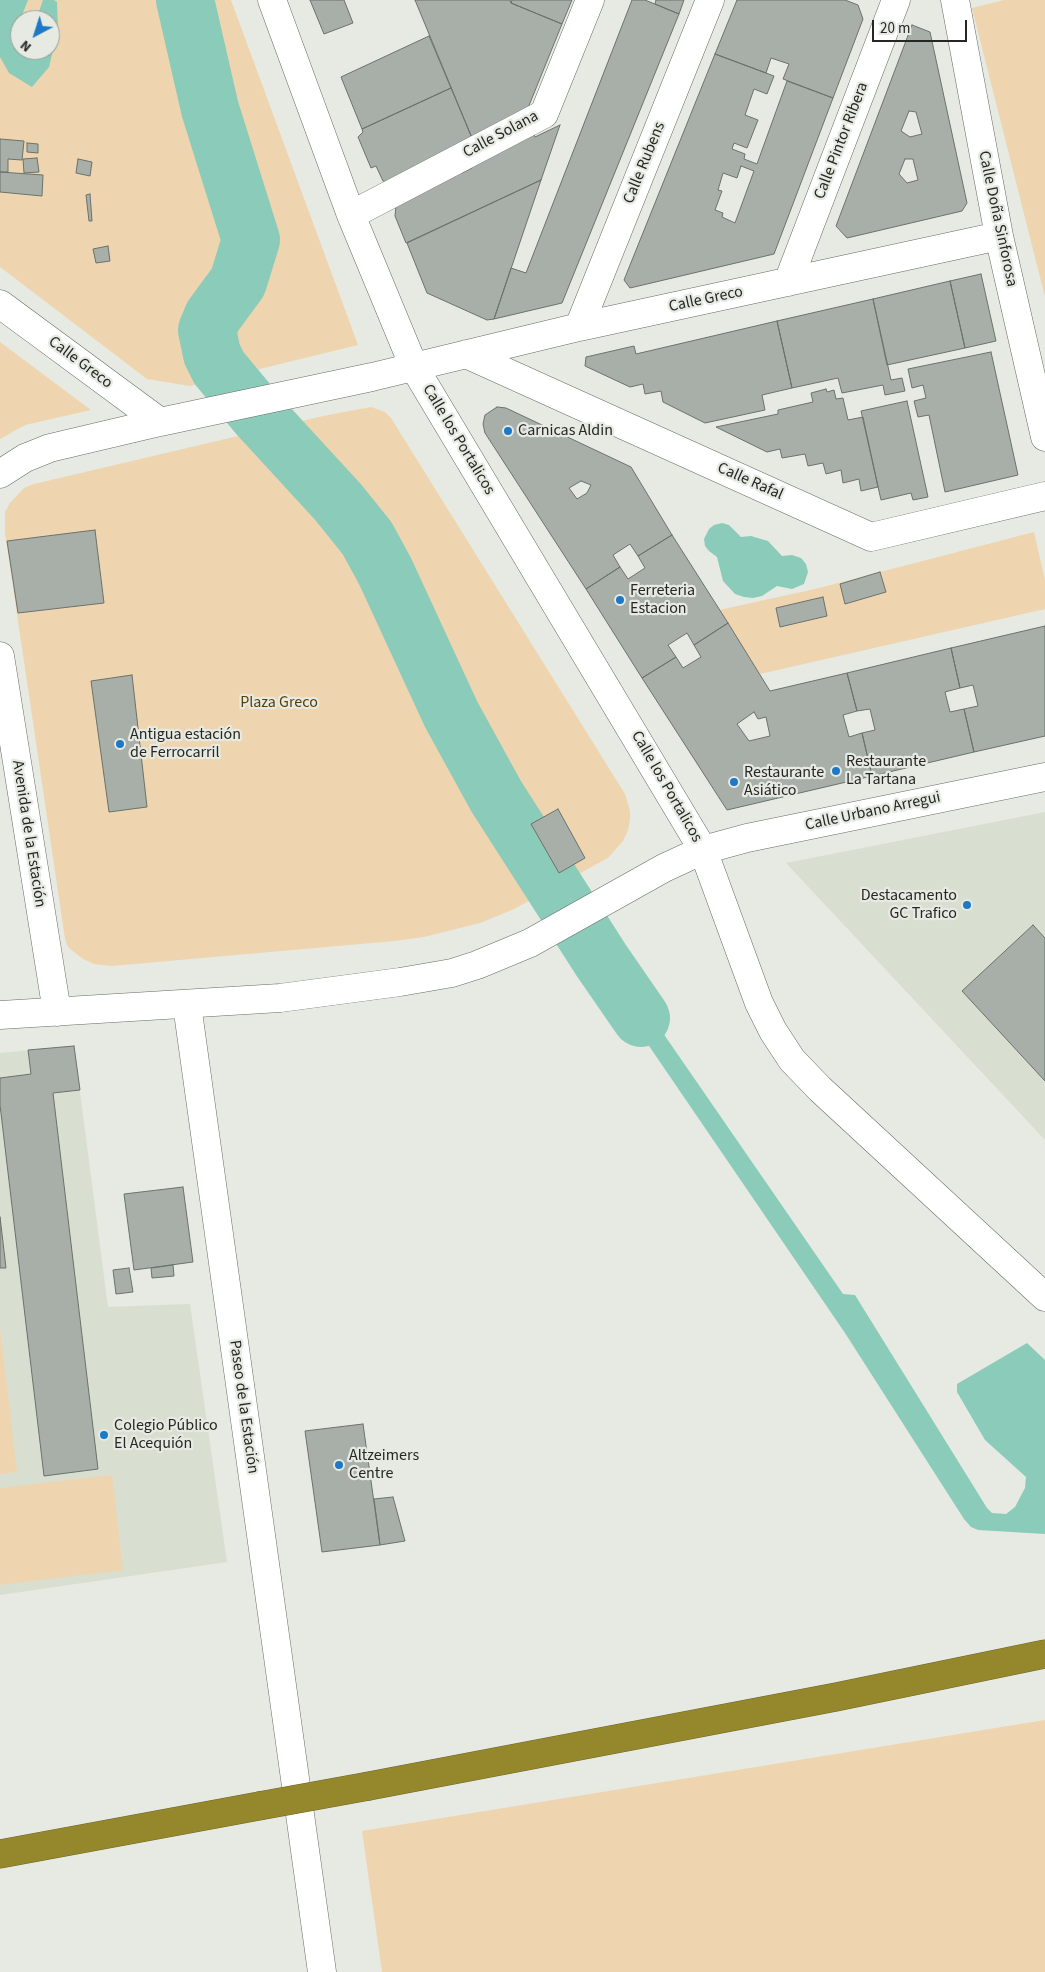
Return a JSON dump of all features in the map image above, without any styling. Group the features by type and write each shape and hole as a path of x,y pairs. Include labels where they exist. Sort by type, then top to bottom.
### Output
{"highway":[{"path":"0,1854 836,1697 1045,1654"}],"street":[{"name":"Calle los Portalicos","path":"272,0 351,215 414,367 703,850 759,1003 773,1031 792,1060 820,1089 1045,1297"},
{"name":"Calle Solana","path":"351,215 544,114 590,0"},
{"name":"Calle Rubens","path":"579,327 710,0"},
{"name":"Calle Pintor Ribera","path":"788,282 896,0"},
{"name":"Calle Doña Sinforosa","path":"955,0 999,236 1045,437"},
{"name":"Calle Greco","path":"414,367 579,327 999,236"},
{"name":"Calle Greco","path":"0,304 166,421"},
{"name":"Calle Rafal","path":"466,354 871,537 1045,496"},
{"path":"0,474 25,458 50,448 414,367"},
{"name":"Avenida de la Estación","path":"1,664 57,1012"},
{"name":"Calle Urbano Arregui","path":"187,1005 280,998 418,979 452,972 477,965 530,943 625,889 703,850 748,838 1045,777"},
{"path":"0,1015 187,1005"},
{"name":"Paseo de la Estación","path":"187,1005 322,1972"}],"shaded area":[{"path":"0,0 28,0 24,10 10,10 10,60 51,60 49,67 32,87 9,73 0,57"},
{"path":"43,0 54,0 57,2 57,10 40,10"},
{"path":"722,523 729,525 741,537 751,536 768,541 782,556 792,555 801,558 806,564 808,572 804,584 792,589 777,586 762,596 753,598 735,594 723,581 717,557 705,546 704,539 709,529 714,525"},
{"path":"1045,812 1045,1140 786,863"},
{"path":"605,949 843,1294 855,1295 987,1508 992,1513 1006,1514 1015,1507 1025,1488 1026,1477 985,1440 957,1392 957,1384 1027,1343 1045,1360 1045,1534 978,1530 971,1527 964,1519 845,1333 589,958"},
{"name":"Colegio Público El Acequión","path":"74,1046 108,1307 190,1304 227,1562 0,1595 0,1053"}],"green space":[{"path":"0,0 231,0 358,345 190,386 147,379 0,267"},
{"path":"1004,0 1045,0 1045,297 972,8"},
{"path":"0,342 91,410 25,425 0,439"},
{"name":"Plaza Greco","path":"371,407 385,412 391,418 625,794 630,811 630,819 623,841 608,858 512,910 480,923 424,937 112,966 94,964 83,959 68,947 65,939 5,533 5,512 10,503 24,488 34,484 323,416"},
{"path":"1034,532 1045,580 1045,609 760,674 719,610 815,589"},
{"path":"0,1328 17,1472 0,1474"},
{"path":"112,1475 123,1570 0,1585 0,1488"},
{"path":"1045,1720 1045,1972 382,1972 362,1831"}],"building":[{"path":"310,0 344,0 353,23 324,34"},
{"path":"415,0 510,0 511,3 562,24 528,108 472,138"},
{"path":"512,0 572,0 562,24 511,3"},
{"path":"632,0 645,0 679,14 562,303 494,319 511,268 526,273"},
{"path":"656,0 684,0 679,14 655,4"},
{"path":"737,0 845,0 858,5 863,19 833,98 783,79 789,64 771,58 766,73 715,54"},
{"path":"912,25 930,32 967,203 962,211 847,238 836,226","holes":["909,111 916,112 922,134 910,137 901,131","905,159 913,159 918,180 907,183 899,174"]},
{"path":"429,36 451,88 362,129 341,77"},
{"path":"715,54 774,76 767,94 754,89 745,115 758,120 747,148 734,143 732,149 745,154 744,159 757,164 787,81 833,98 774,254 630,288 624,280","holes":["741,166 754,171 735,223 722,217 723,213 715,210 722,191 718,190 723,173 737,178"]},
{"path":"451,88 472,138 389,182 383,181 376,166 371,168 358,137 363,132 362,129"},
{"path":"560,125 541,180 406,243 395,216 396,206 461,170 462,173 472,168 471,165 533,133 535,137"},
{"path":"0,139 24,141 22,160 8,159 8,172 0,172"},
{"path":"27,143 38,144 38,153 27,152"},
{"path":"37,158 39,172 24,173 23,159"},
{"path":"78,159 92,162 90,176 76,173"},
{"path":"0,172 43,175 42,196 0,192"},
{"path":"541,180 494,319 487,320 427,293 407,243"},
{"path":"90,194 92,221 89,221 86,195"},
{"path":"108,246 110,261 96,263 93,249"},
{"path":"981,274 996,341 965,348 950,281"},
{"path":"950,281 965,348 887,365 873,299"},
{"path":"873,299 891,380 902,378 905,391 885,395 883,385 842,393 838,378 792,388 777,321"},
{"path":"777,321 792,388 762,395 765,410 705,423 663,402 661,391 645,394 643,384 630,387 585,366 586,357 634,346 636,354"},
{"path":"991,352 1018,475 945,492 929,415 918,417 914,401 926,398 923,385 912,388 908,369"},
{"path":"826,389 827,392 834,390 836,399 843,398 848,420 863,417 878,487 861,491 859,479 843,483 841,470 826,474 823,463 808,466 805,454 782,458 780,449 767,452 716,427 778,414 778,410 813,402 811,393"},
{"path":"907,401 928,497 913,500 911,493 881,500 861,411"},
{"path":"497,407 506,408 631,467 672,535 638,556 630,544 613,555 620,567 586,589 485,433 483,424 485,415","holes":["581,481 591,485 587,493 577,499 569,488"]},
{"path":"95,530 104,603 18,613 7,541"},
{"path":"672,535 728,623 694,645 687,633 668,645 676,657 642,678 586,589 620,567 628,579 645,568 638,556"},
{"path":"880,572 886,592 845,604 840,584"},
{"path":"823,597 827,616 780,627 776,608"},
{"path":"728,623 770,691 847,673 857,711 843,715 849,737 862,733 872,776 727,810 642,678 676,657 683,668 701,657 694,645","holes":["754,712 758,719 766,717 770,736 749,741 737,724"]},
{"path":"1045,626 1045,736 974,752 964,709 978,706 973,685 960,688 951,648"},
{"path":"951,648 960,688 945,692 950,712 964,709 974,752 872,776 862,733 875,730 870,709 857,711 847,673"},
{"name":"Antigua estación de Ferrocarril","path":"132,675 147,807 109,812 91,681"},
{"path":"558,809 585,858 559,873 531,824"},
{"path":"1033,925 1045,938 1045,1081 962,991"},
{"path":"74,1046 80,1090 53,1093 98,1469 44,1476 0,1105 0,1078 31,1074 28,1050"},
{"path":"183,1187 193,1262 134,1270 124,1194"},
{"path":"0,1217 6,1268 0,1268"},
{"path":"173,1265 174,1276 152,1278 151,1268"},
{"path":"129,1268 133,1292 116,1294 113,1270"},
{"name":"Altzeimers Centre","path":"363,1424 380,1545 322,1552 305,1431"},
{"path":"393,1497 405,1541 380,1545 374,1499"}],"waterway":[{"path":"185,0 210,109 251,240 238,282 213,316 207,330 212,354 219,368 259,416 338,502 367,538 385,571 451,714 496,796 601,960 641,1018"}],"place":[{"name":"Carnicas Aldin","path":"508,431"},
{"name":"Ferreteria Estacion","path":"620,600"},
{"name":"Antigua estación de Ferrocarril","path":"120,744"},
{"name":"Restaurante La Tartana","path":"836,771"},
{"name":"Restaurante Asiático","path":"734,782"},
{"name":"Destacamento GC Trafico","path":"967,905"},
{"name":"Colegio Público El Acequión","path":"104,1435"},
{"name":"Altzeimers Centre","path":"339,1465"}]}
